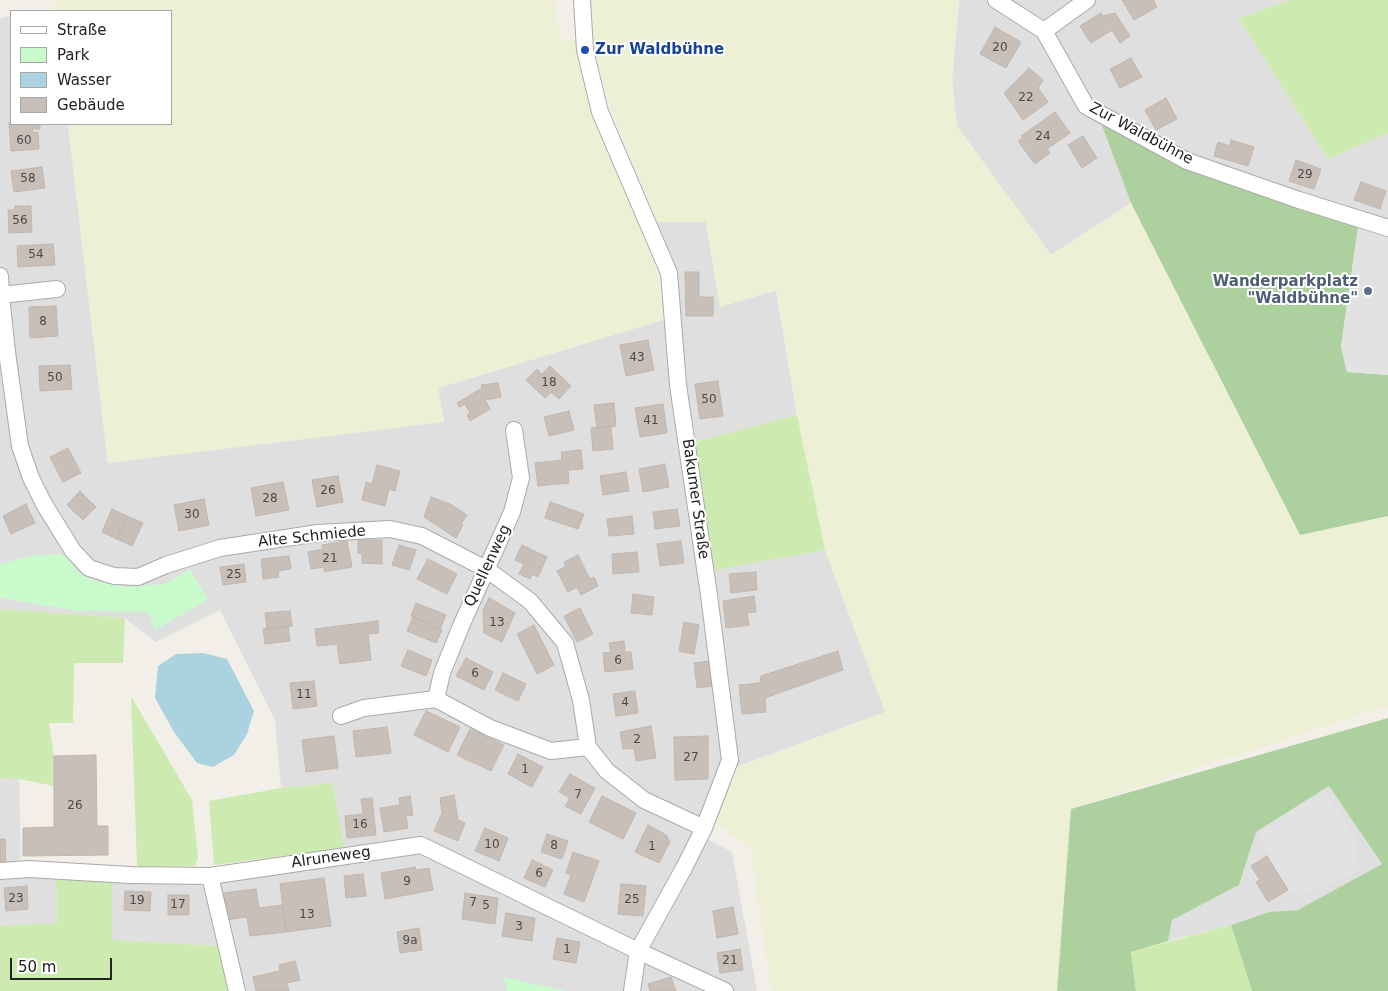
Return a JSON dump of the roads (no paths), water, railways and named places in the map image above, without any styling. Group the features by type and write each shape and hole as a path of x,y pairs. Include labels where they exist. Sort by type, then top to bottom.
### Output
{"street":[{"name":"Bakumer Straße","path":"582,0 585,50 600,112 669,273 678,385 710,604 730,760 704,828 638,951 632,991"},
{"name":"Zur Waldbühne","path":"996,0 1044,31 1086,106 1187,161 1299,200 1388,228"},
{"path":"1044,31 1087,0"},
{"name":"Alte Schmiede","path":"0,276 0,295 20,446 31,478 44,504 73,551 90,568 114,576 138,577 166,565 220,548 318,533 390,529 422,536 486,568 530,601 566,643 580,700 588,747 607,771 644,800 704,828"},
{"path":"0,295 56,289"},
{"name":"Quellenweg","path":"436,699 442,673 486,568 512,512 522,478 514,430"},
{"path":"341,716 364,708 436,699 490,728 552,751 588,747"},
{"name":"Alruneweg","path":"0,871 29,869 130,875 210,876 421,845 638,951 725,991"},
{"path":"210,876 237,991"}],"water":[{"path":"203,653 227,659 254,711 247,734 234,755 213,767 197,763 174,732 155,698 158,666 176,654"}],"place":[{"name":"Zur Waldbühne","path":"585,50"},
{"name":"Wanderparkplatz \"Waldbühne\"","path":"1368,291"}]}
